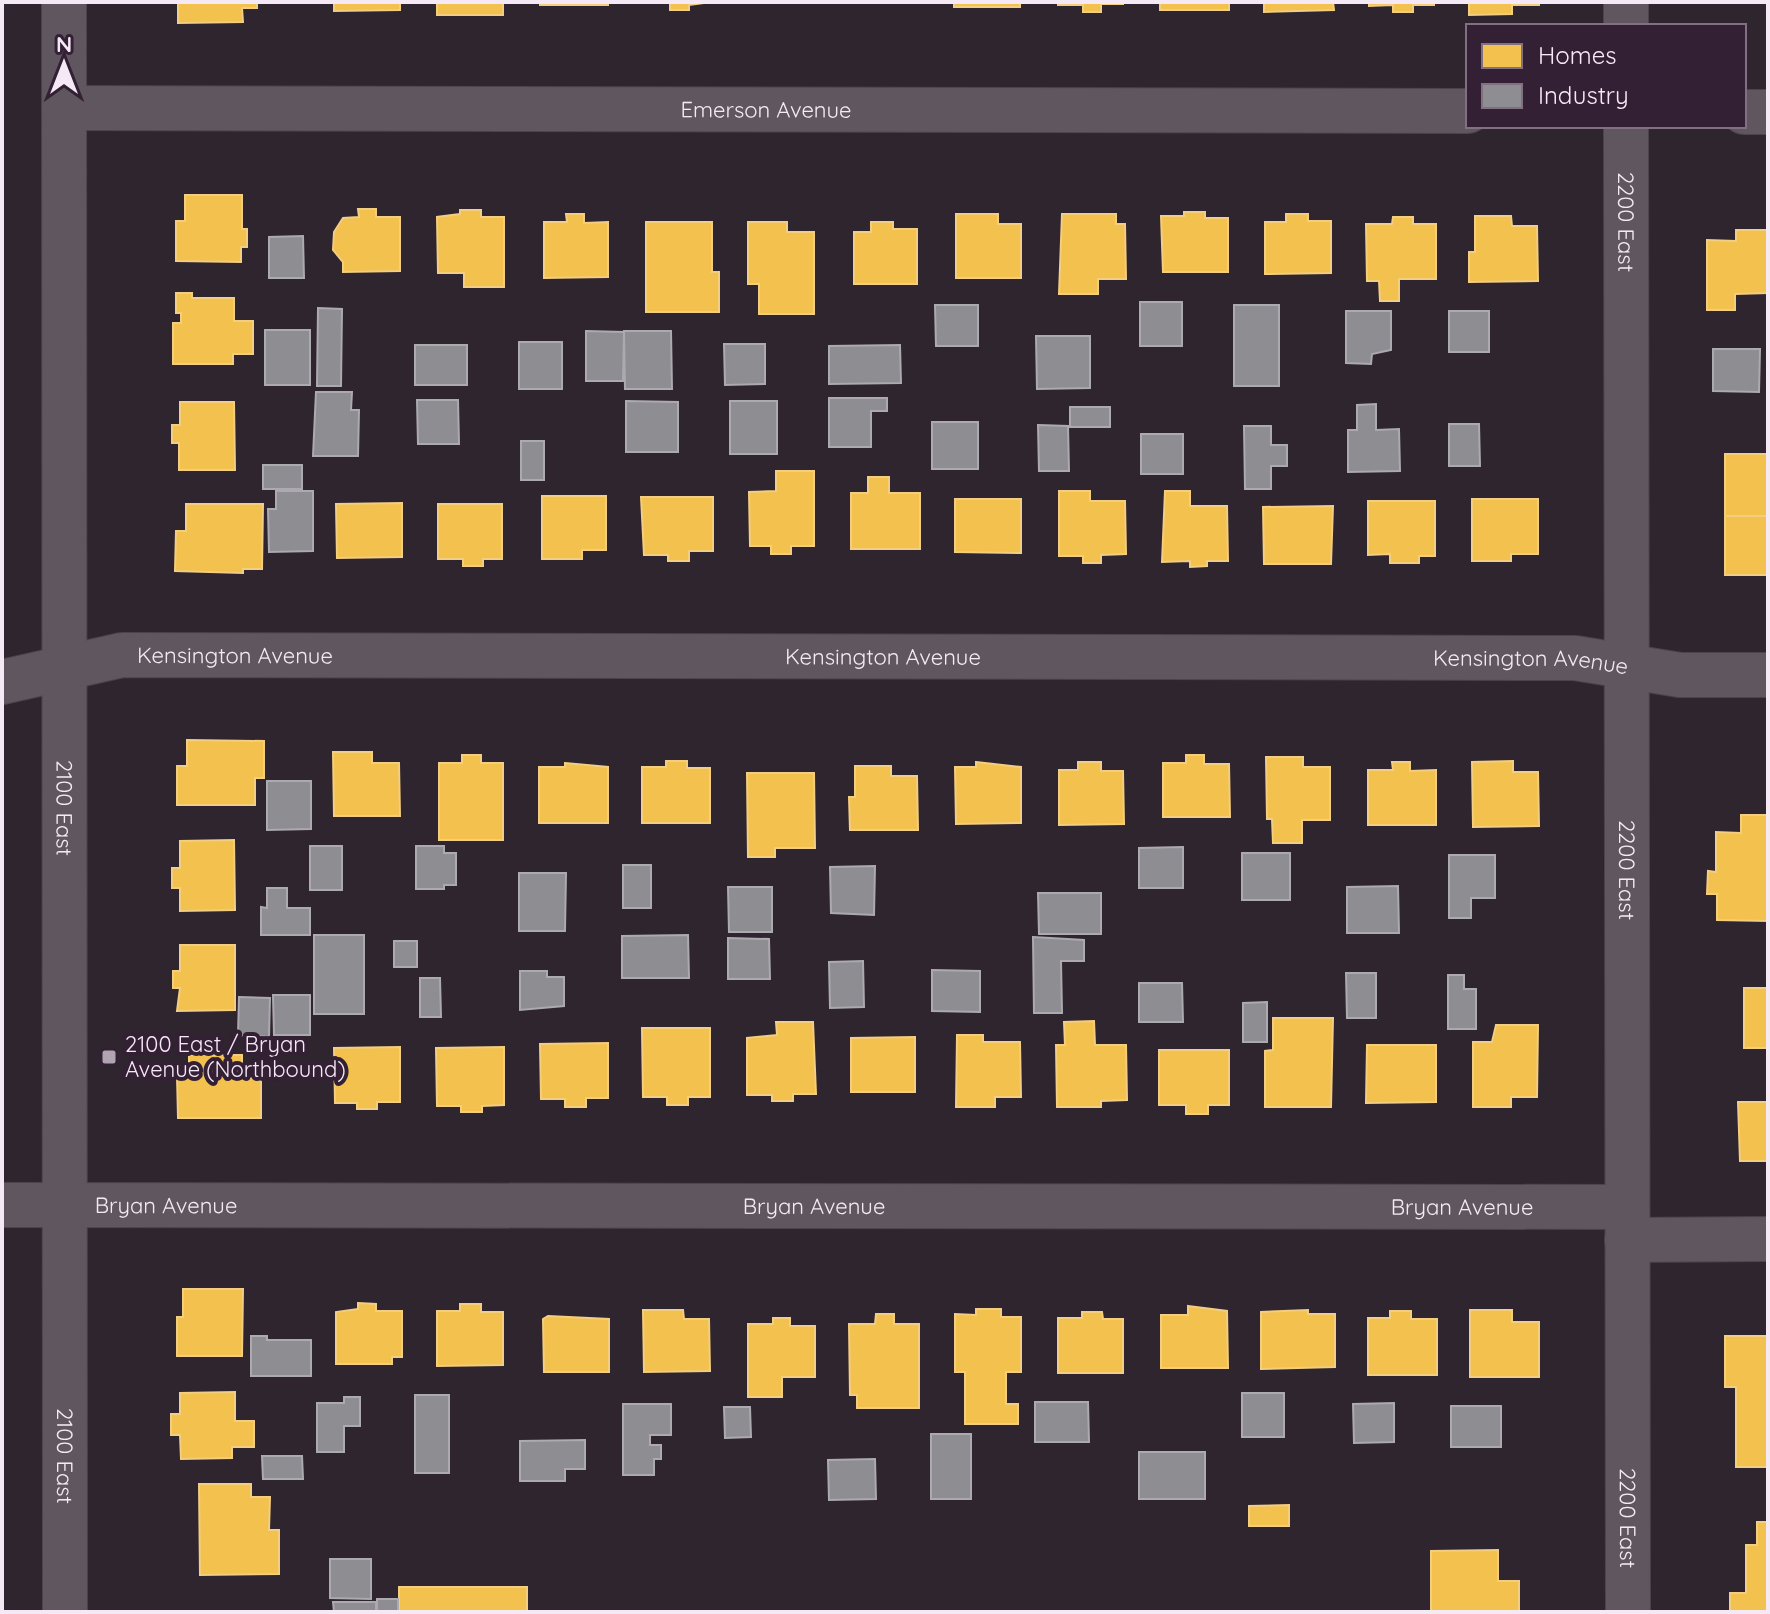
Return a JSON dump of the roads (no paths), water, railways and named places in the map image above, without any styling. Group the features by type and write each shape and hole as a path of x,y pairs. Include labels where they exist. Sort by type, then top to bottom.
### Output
{"street":[{"name":"2100 East","path":"64,2 65,1612"},
{"path":"1626,2 1626,24"},
{"name":"Emerson Avenue","path":"64,108 1466,111"},
{"path":"1746,112 1768,112"},
{"name":"2200 East","path":"1626,128 1628,1612"},
{"name":"Kensington Avenue","path":"2,682 122,655 1575,658 1680,675 1768,675"},
{"name":"Bryan Avenue","path":"2,1205 1627,1224 1768,1239"}],"place":[{"name":"2100 East / Bryan Avenue (Northbound)","path":"109,1057"}]}
